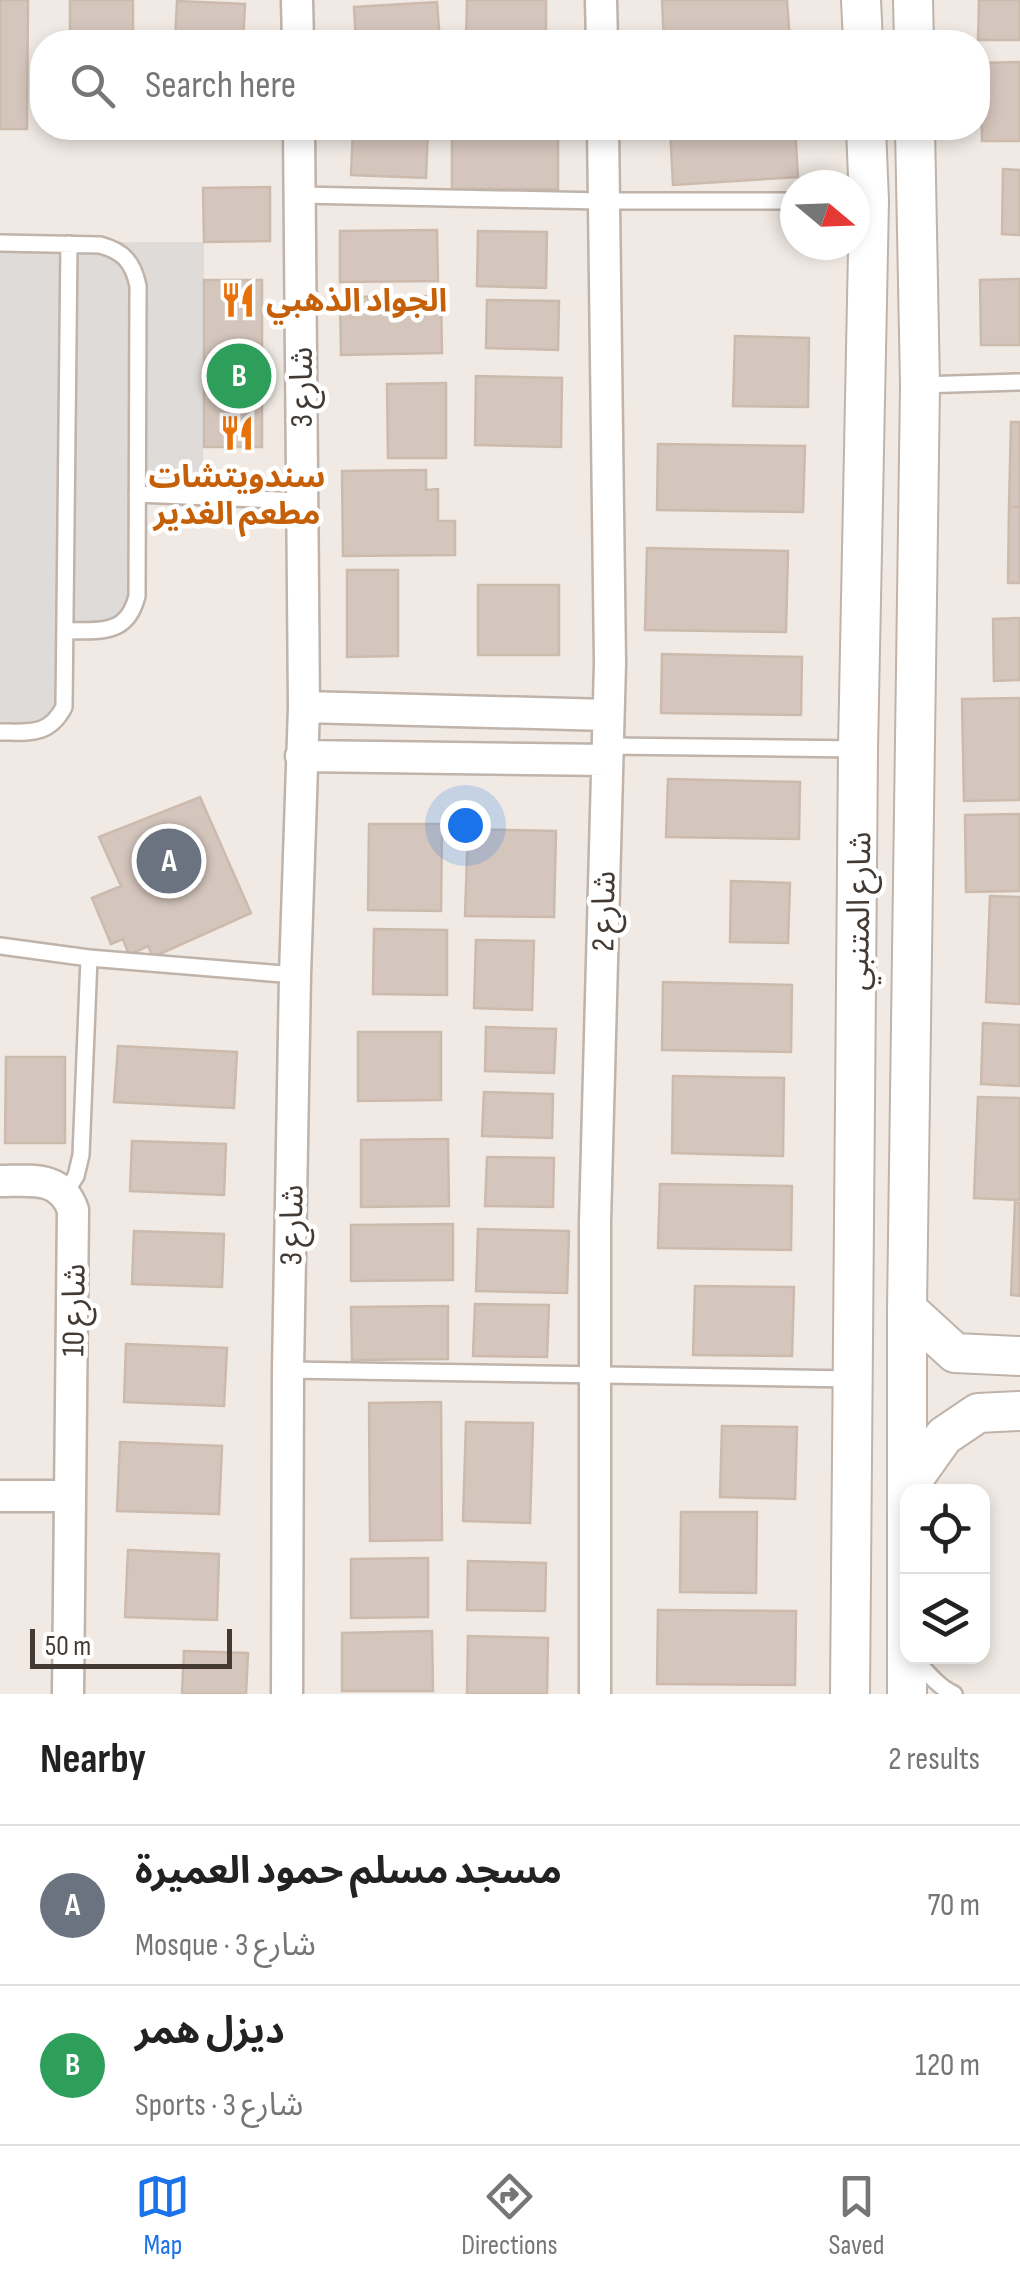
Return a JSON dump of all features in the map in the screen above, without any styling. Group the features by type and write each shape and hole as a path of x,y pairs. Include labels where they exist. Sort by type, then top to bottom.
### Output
{"street":[{"path":"298,0 298,30"},
{"path":"601,0 602,30"},
{"path":"862,0 863,30"},
{"path":"913,0 914,30"},
{"name":"شارع 3","path":"286,1694 295,975 304,708 299,140"},
{"name":"شارع 2","path":"595,1694 596,1222 610,664 602,140"},
{"name":"شارع المتنبي","path":"864,170 865,140"},
{"name":"شارع المتنبي","path":"906,1484 920,385 915,140"},
{"name":"شارع المتنبي","path":"850,1694 862,260"},
{"path":"304,708 608,715"},
{"path":"301,756 607,753"},
{"path":"859,815 870,812 892,819 904,840 897,1038 911,1072"},
{"path":"0,1181 47,1182 65,1193"},
{"name":"شارع 10","path":"65,1193 74,1220 68,1694"},
{"path":"907,1309 955,1353 1020,1356"},
{"path":"909,1484 944,1436 978,1414 1020,1411"},
{"path":"0,1496 69,1496"},
{"name":"شارع المتنبي","path":"907,1694 908,1664"}],"lane":[{"path":"300,195 780,201"},
{"path":"0,243 100,244 127,258 135,270 138,286 137,596 127,620 116,627 66,630"},
{"path":"0,732 49,727 64,707 69,244"},
{"path":"920,385 1020,382"},
{"path":"137,494 302,501"},
{"path":"607,753 858,749"},
{"path":"0,946 89,958 295,975"},
{"path":"65,1193 76,1176 81,1155 89,958"},
{"path":"288,1370 851,1379"},
{"path":"919,1664 954,1694"}],"shaded area":[{"path":"0,242 204,242 203,497 137,495 134,609 117,627 66,631 64,707 49,727 0,729"}],"building":[{"path":"0,0 28,0 27,129 0,129"},
{"path":"70,0 133,0 133,30 70,30"},
{"path":"467,0 546,0 546,30 466,30"},
{"path":"662,0 787,0 789,30 663,30"},
{"path":"979,0 1020,0 1020,40 990,40 990,30 978,30"},
{"path":"177,1 245,4 244,30 176,30"},
{"path":"437,2 439,30 355,30 354,7"},
{"path":"1020,62 1020,141 982,141 990,140 990,63"},
{"path":"352,140 428,140 426,178 351,175"},
{"path":"452,140 558,140 558,189 452,189"},
{"path":"671,140 796,140 798,170 780,170 780,178 673,185"},
{"path":"1003,169 1020,170 1020,235 1002,234"},
{"path":"270,187 270,241 204,242 203,188"},
{"path":"437,230 438,281 340,282 340,231"},
{"path":"478,231 547,232 546,288 477,286"},
{"path":"1020,279 1020,345 981,345 980,280"},
{"path":"204,280 262,280 262,447 204,447"},
{"path":"441,296 442,353 341,355 340,297"},
{"path":"487,300 559,301 558,350 486,348"},
{"path":"735,336 809,338 808,407 733,406"},
{"path":"476,376 562,378 561,447 475,445"},
{"path":"446,383 446,458 388,458 387,384"},
{"path":"1011,422 1020,422 1020,507 1009,507"},
{"path":"658,444 805,446 803,512 657,510"},
{"path":"426,470 426,490 438,489 438,521 455,521 455,555 343,556 342,471"},
{"path":"1009,507 1020,507 1020,583 1008,583"},
{"path":"647,548 788,551 786,632 645,630"},
{"path":"347,570 398,570 398,656 347,657"},
{"path":"478,585 559,585 559,655 478,655"},
{"path":"1020,618 1020,680 994,681 993,619"},
{"path":"662,654 802,657 801,715 661,713"},
{"path":"1020,698 1020,800 964,801 962,699"},
{"path":"668,779 800,782 799,839 666,837"},
{"path":"200,797 251,913 153,957 148,946 129,955 123,939 111,944 92,898 121,886 99,837"},
{"path":"1020,814 1020,891 966,892 965,815"},
{"path":"369,824 442,824 441,911 368,910"},
{"path":"468,829 556,831 554,917 465,916"},
{"path":"731,881 790,883 788,943 730,942"},
{"path":"990,896 1020,897 1020,1004 986,1002"},
{"path":"374,929 447,930 447,995 373,994"},
{"path":"476,940 534,941 532,1010 474,1008"},
{"path":"663,982 792,985 791,1052 662,1050"},
{"path":"983,1023 1020,1025 1020,1086 981,1084"},
{"path":"486,1027 556,1029 554,1073 485,1071"},
{"path":"358,1032 441,1032 441,1100 358,1101"},
{"path":"118,1046 237,1052 234,1108 114,1102"},
{"path":"6,1057 65,1057 65,1143 5,1143"},
{"path":"673,1076 784,1078 783,1156 672,1153"},
{"path":"484,1092 553,1094 552,1138 482,1136"},
{"path":"978,1097 1020,1098 1020,1200 974,1198"},
{"path":"448,1139 449,1206 361,1207 361,1140"},
{"path":"132,1141 226,1144 224,1195 130,1191"},
{"path":"487,1157 554,1158 553,1207 485,1206"},
{"path":"660,1184 792,1186 791,1250 658,1248"},
{"path":"1015,1202 1020,1203 1020,1296 1011,1295"},
{"path":"453,1224 453,1280 351,1281 351,1225"},
{"path":"478,1229 569,1231 567,1293 476,1291"},
{"path":"134,1231 224,1234 222,1287 132,1284"},
{"path":"695,1286 794,1287 792,1356 693,1355"},
{"path":"475,1304 549,1305 547,1357 473,1356"},
{"path":"448,1306 448,1359 352,1360 351,1307"},
{"path":"126,1344 227,1348 224,1406 124,1402"},
{"path":"441,1402 442,1540 370,1541 369,1403"},
{"path":"466,1422 533,1423 530,1523 463,1521"},
{"path":"722,1426 797,1427 795,1499 720,1497"},
{"path":"120,1442 222,1446 219,1514 117,1511"},
{"path":"681,1512 757,1512 756,1593 680,1592"},
{"path":"128,1550 219,1554 217,1620 125,1617"},
{"path":"428,1558 428,1617 351,1618 351,1559"},
{"path":"468,1561 546,1563 545,1611 467,1610"},
{"path":"658,1610 796,1611 795,1685 657,1684"},
{"path":"432,1631 433,1691 342,1691 342,1633"},
{"path":"468,1636 548,1638 547,1694 467,1694"},
{"path":"184,1651 248,1653 246,1694 182,1694"}],"place":[{"name":"الجواد الذهبي","path":"238,300"},
{"name":"ديزل همر","path":"239,376"},
{"name":"سندويتشات مطعم الغدير","path":"237,433"},
{"name":"مسجد مسلم حمود العميرة","path":"169,861"}]}
